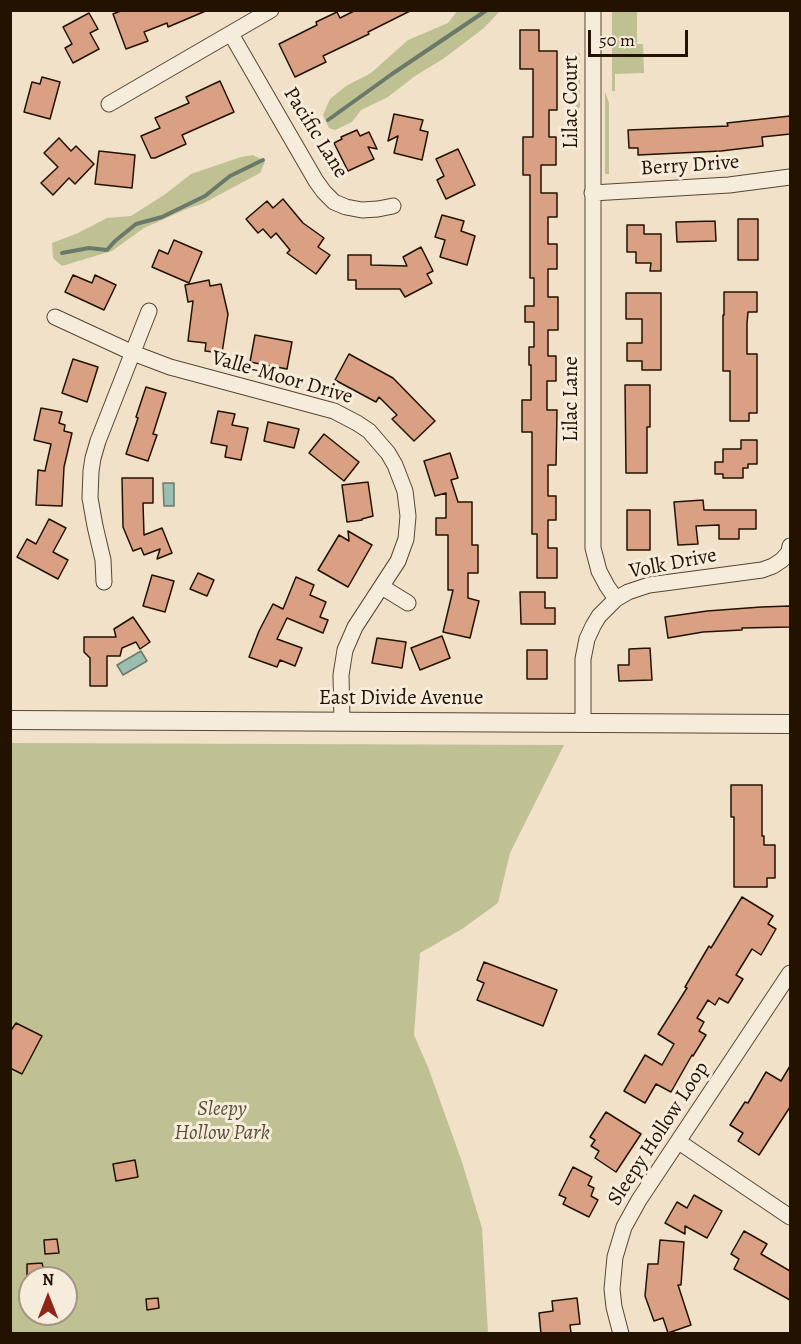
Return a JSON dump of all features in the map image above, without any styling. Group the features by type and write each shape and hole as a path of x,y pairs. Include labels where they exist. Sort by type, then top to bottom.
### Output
{"street":[{"path":"109,104 271,10"},
{"name":"Lilac Court","path":"592,193 593,10"},
{"name":"Pacific Lane","path":"231,34 324,192 334,201 346,207 362,210 393,206"},
{"name":"Berry Drive","path":"592,193 737,184 790,177"},
{"name":"Lilac Lane","path":"592,193 593,548 599,571 616,599"},
{"path":"104,582 103,560 94,526 90,498 91,471 98,441 149,311"},
{"name":"Valle-Moor Drive","path":"55,317 133,354 190,373 334,411 369,431 379,442 395,465 400,477 407,503 408,528 403,551 398,561 355,627 345,651 341,675 342,722"},
{"name":"Volk Drive","path":"583,723 582,673 587,639 599,616 616,599 649,585 762,570 782,560 789,552 790,546"},
{"path":"382,587 408,603"},
{"name":"East Divide Avenue","path":"10,720 790,724"},
{"name":"Sleepy Hollow Loop","path":"621,1334 612,1289 619,1241 624,1227 635,1206 790,973"},
{"path":"679,1142 790,1217"}],"green space":[{"path":"458,10 500,11 484,28 443,59 415,76 388,97 361,110 352,122 335,130 329,128 323,115 330,99 346,86 371,73 408,40 448,23"},
{"path":"612,11 637,11 637,44 643,44 644,73 615,74 615,91 612,91"},
{"path":"576,52 580,54 580,107 576,110"},
{"path":"605,92 609,103 609,174 605,174"},
{"path":"253,155 265,162 260,173 202,204 144,228 112,251 62,266 53,258 52,243 107,218 131,216 191,174"},
{"name":"Sleepy Hollow Park","path":"11,743 564,745 510,853 498,903 462,929 420,953 414,1035 462,1162 482,1228 488,1333 11,1334"}],"water":[{"path":"163,483 174,483 174,506 164,506"},
{"path":"141,651 147,661 123,675 117,665"}],"building":[{"path":"123,10 208,10 168,27 167,23 144,32 148,41 126,49 113,14"},
{"path":"356,10 412,10 323,56 326,62 295,77 279,44 337,12 340,18"},
{"path":"89,13 98,29 90,33 99,49 73,63 65,48 72,44 63,27"},
{"path":"520,30 539,30 539,51 557,51 557,110 549,110 549,137 556,137 556,165 541,165 541,193 557,193 557,217 548,217 548,244 557,244 557,269 548,269 548,297 558,297 558,330 548,330 548,356 556,356 556,381 547,381 547,410 557,410 556,465 548,465 548,496 556,496 556,520 548,520 548,548 557,548 557,578 537,578 537,534 532,534 532,432 522,432 522,400 531,400 529,347 534,347 534,322 525,322 525,306 534,306 534,278 530,278 530,175 523,175 523,137 533,137 533,69 520,69"},
{"path":"42,77 60,82 50,119 24,112 32,82 40,84"},
{"path":"220,81 234,112 182,135 186,144 151,158 141,136 160,128 155,118 189,103 186,97"},
{"path":"394,114 423,120 420,130 428,132 422,160 394,153 398,136 388,141"},
{"path":"790,116 790,134 762,137 763,146 721,151 638,155 638,148 629,148 628,130 728,126 727,123"},
{"path":"357,130 360,136 369,132 377,149 368,147 374,159 348,171 334,143"},
{"path":"59,138 71,151 76,146 94,164 75,184 69,178 53,195 41,183 58,167 44,153"},
{"path":"458,149 475,185 446,199 437,180 444,176 436,159"},
{"path":"99,151 135,155 132,188 95,184"},
{"path":"283,199 303,223 324,238 318,247 330,255 316,274 287,253 290,250 276,233 271,238 263,229 258,233 246,219 267,201 273,208"},
{"path":"442,215 464,221 461,231 475,236 467,265 440,257 445,240 435,237"},
{"path":"738,219 758,219 758,260 738,260"},
{"path":"715,221 716,241 677,242 676,222"},
{"path":"627,225 644,225 644,234 661,234 661,271 650,271 651,263 636,263 636,252 627,252"},
{"path":"174,240 202,252 189,283 152,267 159,250 168,254"},
{"path":"421,247 433,271 427,274 432,283 405,297 400,289 356,289 356,280 348,280 348,255 371,255 371,265 407,266 403,257"},
{"path":"73,275 92,283 95,275 116,285 104,310 65,292"},
{"path":"209,280 210,286 221,284 228,314 222,353 205,351 206,343 188,341 193,301 188,302 185,285"},
{"path":"724,292 757,292 757,312 748,312 747,323 747,354 757,354 757,413 749,413 749,421 730,421 730,371 723,371"},
{"path":"626,293 661,293 661,370 642,370 642,361 627,361 627,343 642,343 642,319 626,319"},
{"path":"255,335 292,342 287,369 250,362"},
{"path":"349,354 393,378 435,421 414,441 392,419 397,415 379,397 376,402 335,380"},
{"path":"73,359 98,367 87,402 62,393"},
{"path":"625,385 650,385 647,473 626,473"},
{"path":"146,387 166,393 153,434 157,435 148,461 126,454"},
{"path":"41,408 62,412 59,423 65,425 64,431 72,433 64,467 62,506 36,505 38,470 45,471 51,444 34,440"},
{"path":"218,411 235,414 232,425 248,428 241,460 225,457 227,446 211,443"},
{"path":"268,422 299,429 294,448 264,441"},
{"path":"324,434 359,462 344,481 309,453"},
{"path":"741,440 757,440 757,464 748,464 748,468 743,468 743,478 723,478 723,474 715,474 715,462 723,462 723,449 741,449"},
{"path":"450,453 458,478 451,480 458,502 472,502 472,545 478,545 478,573 468,573 468,598 479,601 470,638 443,632 453,590 448,590 448,535 436,535 436,518 446,518 446,493 435,496 424,461"},
{"path":"122,478 153,478 153,503 143,503 144,535 162,528 172,553 157,559 160,549 144,555 141,548 133,551 123,527"},
{"path":"368,482 373,516 347,522 342,485"},
{"path":"703,500 704,510 756,510 756,529 739,529 739,539 719,539 719,525 696,526 698,544 678,545 674,502"},
{"path":"627,510 650,510 650,550 627,550"},
{"path":"49,519 66,528 53,552 68,560 58,579 17,557 27,539 36,544"},
{"path":"348,531 372,545 348,587 318,570 339,535 349,541"},
{"path":"198,573 214,580 207,596 190,589"},
{"path":"152,575 174,581 165,612 143,606"},
{"path":"296,577 314,585 310,595 326,602 320,617 328,620 323,633 287,618 277,639 302,648 295,666 280,660 277,667 249,657 273,604 283,609"},
{"path":"520,592 545,592 545,608 555,608 555,624 521,624"},
{"path":"790,606 790,627 742,628 742,630 703,632 668,638 665,617 707,611"},
{"path":"133,617 150,642 140,649 136,642 122,648 120,656 107,656 107,686 90,686 90,658 84,652 84,637 116,637 114,629"},
{"path":"442,636 450,658 420,670 411,648"},
{"path":"377,638 406,642 402,668 372,663"},
{"path":"650,648 652,680 619,681 618,665 629,665 629,649"},
{"path":"527,650 547,650 547,679 527,679"},
{"path":"731,785 762,785 762,836 764,836 764,845 775,845 775,878 767,878 767,887 734,887 734,817 731,817"},
{"path":"742,897 773,916 768,924 776,929 761,955 752,949 736,975 743,979 728,1003 719,998 715,1005 708,1000 697,1018 704,1022 699,1031 706,1035 671,1092 656,1084 645,1103 624,1091 645,1055 662,1065 674,1044 658,1034 687,988 685,987 709,946 711,948"},
{"path":"484,962 557,990 543,1026 477,1000 484,983 477,980"},
{"path":"16,1023 42,1036 22,1074 10,1068 10,1032"},
{"path":"790,1066 790,1107 759,1155 738,1141 743,1133 730,1125 745,1102 748,1103 766,1072 781,1081"},
{"path":"606,1112 641,1134 616,1172 595,1158 599,1151 591,1146 595,1140 590,1137"},
{"path":"135,1160 138,1177 116,1181 113,1164"},
{"path":"573,1167 592,1177 588,1185 594,1188 591,1196 598,1200 589,1217 563,1204 566,1198 559,1195"},
{"path":"694,1195 722,1211 707,1238 685,1226 685,1234 665,1223 677,1202 687,1208"},
{"path":"744,1231 767,1244 761,1254 790,1271 790,1300 734,1269 739,1259 731,1254"},
{"path":"57,1239 59,1253 45,1254 44,1240"},
{"path":"660,1240 684,1242 681,1285 678,1285 691,1325 668,1333 663,1318 654,1321 645,1296 648,1264 658,1264"},
{"path":"42,1263 43,1266 27,1266 27,1264"},
{"path":"158,1298 159,1308 147,1310 146,1299"},
{"path":"577,1298 580,1324 570,1325 571,1333 541,1334 539,1313 553,1311 552,1301"}],"waterway":[{"path":"328,120 487,10"},
{"path":"62,253 89,248 107,250 136,224 162,217 205,196 230,176 263,160"}]}
